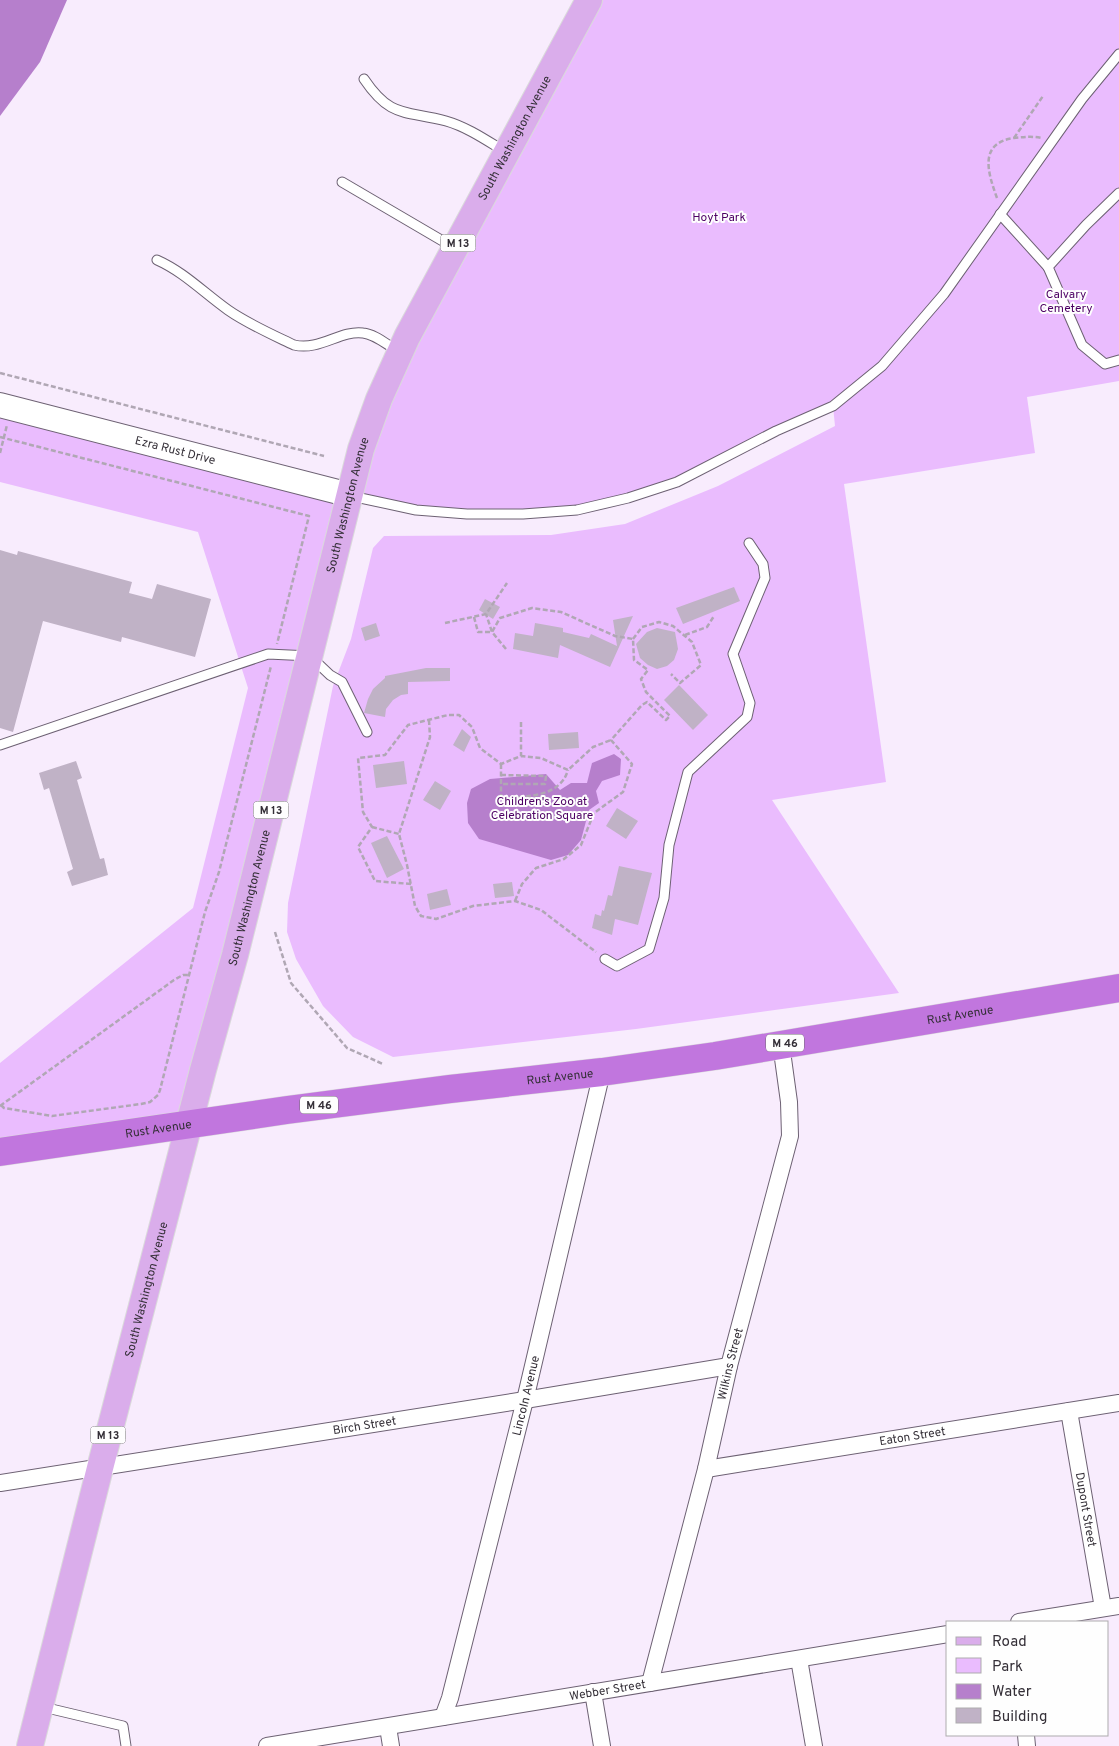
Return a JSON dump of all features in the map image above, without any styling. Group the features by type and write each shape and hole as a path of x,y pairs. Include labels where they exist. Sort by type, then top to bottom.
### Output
{"highway":[{"name":"Rust Avenue","path":"0,1152 388,1097 602,1072 1119,988"}],"main road":[{"name":"South Washington Avenue","path":"30,1746 188,1125 237,945 361,449 379,399 400,352 588,0"},
{"name":"Ezra Rust Drive","path":"6,407 350,496"}],"street":[{"name":"Wilkins Street","path":"650,1683 706,1469 729,1366 790,1136 789,1102 781,1044"},
{"name":"Lincoln Avenue","path":"443,1717 450,1698 525,1400 602,1072"},
{"name":"Birch Street","path":"0,1483 729,1366"},
{"name":"Eaton Street","path":"706,1469 1119,1403"},
{"name":"Dupont Street","path":"1069,1411 1111,1607"},
{"path":"1025,1621 1111,1607"},
{"name":"Webber Street","path":"267,1746 946,1634"},
{"path":"799,1659 814,1746"},
{"path":"593,1692 602,1746"},
{"path":"388,1727 391,1746"}],"lane":[{"path":"350,496 416,510 467,514 523,514 577,510 628,498 677,482 776,431 833,406 882,366 944,294 1082,99 1119,54"},
{"path":"364,79 381,101 393,109 460,126 506,152"},
{"path":"342,182 455,248"},
{"path":"1048,267 1086,225 1119,193"},
{"path":"1000,214 1048,267 1082,345 1105,364 1119,360"},
{"path":"157,260 176,270 239,317 294,345 301,347 312,346 362,332 400,352"},
{"path":"605,959 617,966 649,949 664,898 669,845 688,772 747,717 750,703 733,654 765,578 763,564 749,543"},
{"path":"0,744 268,654 310,656 330,675 342,682 367,732"},
{"path":"40,1707 123,1726 126,1746"}],"path":[{"path":"1014,138 1043,96"},
{"path":"1000,214 988,162 991,150 1001,140 1014,138 1033,136 1052,141"},
{"path":"0,373 324,456"},
{"path":"0,453 6,407"},
{"path":"0,1106 52,1116 150,1102 158,1095 205,912 220,872 309,516 2,437"},
{"path":"444,623 486,614 507,583"},
{"path":"492,632 500,618 532,608 561,612 614,636 633,639"},
{"path":"486,614 492,632 506,649"},
{"path":"684,635 707,626 714,616"},
{"path":"474,617 478,632 492,632"},
{"path":"501,764 502,799 549,793 566,779 568,770 593,747 611,740 642,705 647,702 666,720 670,716 646,692 641,679 648,670 634,660 633,639 642,627 659,622 673,626 692,642 701,665 680,684 671,674"},
{"path":"399,834 372,827 362,812 358,758 385,756 408,725 448,714 459,715 472,727 480,748 501,764"},
{"path":"429,720 430,737 399,834 415,906 421,916 436,919 473,906 516,901 540,910 605,959"},
{"path":"521,722 521,756"},
{"path":"516,901 522,884 536,868 564,859 581,845 594,813 623,792 632,764 611,740"},
{"path":"501,764 521,756 541,758 568,770"},
{"path":"501,775 546,776 545,784 501,784"},
{"path":"372,827 358,847 375,881 411,884"},
{"path":"276,932 291,983 347,1048 383,1064"},
{"path":"0,1106 174,980 183,975 190,975"}],"green space":[{"path":"589,0 1119,0 1119,381 1027,397 1035,453 844,484 886,782 772,800 899,993 636,1029 393,1057 353,1037 323,1006 296,959 287,932 288,903 333,686 351,639 373,548 384,536 551,535 625,524 718,486 835,426 833,406 677,482 577,510 467,514 350,496 188,1125 0,1152 0,1063 193,908 248,688 198,532 0,482 0,405 350,495 361,449"}],"water":[{"path":"0,0 67,0 40,62 0,116"},
{"path":"614,754 621,759 620,775 602,781 596,791 599,803 589,810 581,840 568,855 551,860 479,839 468,823 467,803 471,789 490,779 546,774 560,790 571,783 587,783 592,763"}],"building":[{"path":"0,550 17,555 18,551 132,582 129,593 152,599 157,584 211,599 195,657 122,637 121,642 43,621 13,732 0,728"},
{"path":"734,587 740,601 683,624 676,608"},
{"path":"485,599 500,607 493,619 479,610"},
{"path":"633,616 610,667 560,645 558,658 513,649 515,633 533,636 535,623 563,628 563,632 589,638 591,634 617,646 613,620"},
{"path":"376,623 380,636 365,641 361,628"},
{"path":"657,628 675,632 678,649 674,660 667,666 657,669 648,665 640,658 636,644 647,632"},
{"path":"426,668 450,668 450,681 408,682 408,694 401,695 393,700 386,709 385,717 364,713 373,689 385,676"},
{"path":"679,685 708,715 693,730 664,700"},
{"path":"462,729 471,737 464,752 453,745"},
{"path":"578,732 579,748 549,750 548,734"},
{"path":"76,761 82,778 77,780 100,859 104,858 108,875 72,886 67,872 73,869 49,788 44,790 39,773"},
{"path":"404,761 407,784 376,788 373,765"},
{"path":"435,781 451,791 440,810 423,800"},
{"path":"617,808 638,821 626,839 606,826"},
{"path":"387,836 404,869 387,878 371,843"},
{"path":"619,866 652,873 638,925 615,919 612,935 592,928 595,914 601,916 608,895 612,896"},
{"path":"512,882 514,896 495,898 493,884"},
{"path":"447,889 451,905 430,910 427,894"}],"park label":[{"name":"Hoyt Park","path":"719,217"},
{"name":"Calvary Cemetery","path":"1066,301"},
{"name":"Children's Zoo at Celebration Square","path":"542,808"}]}
